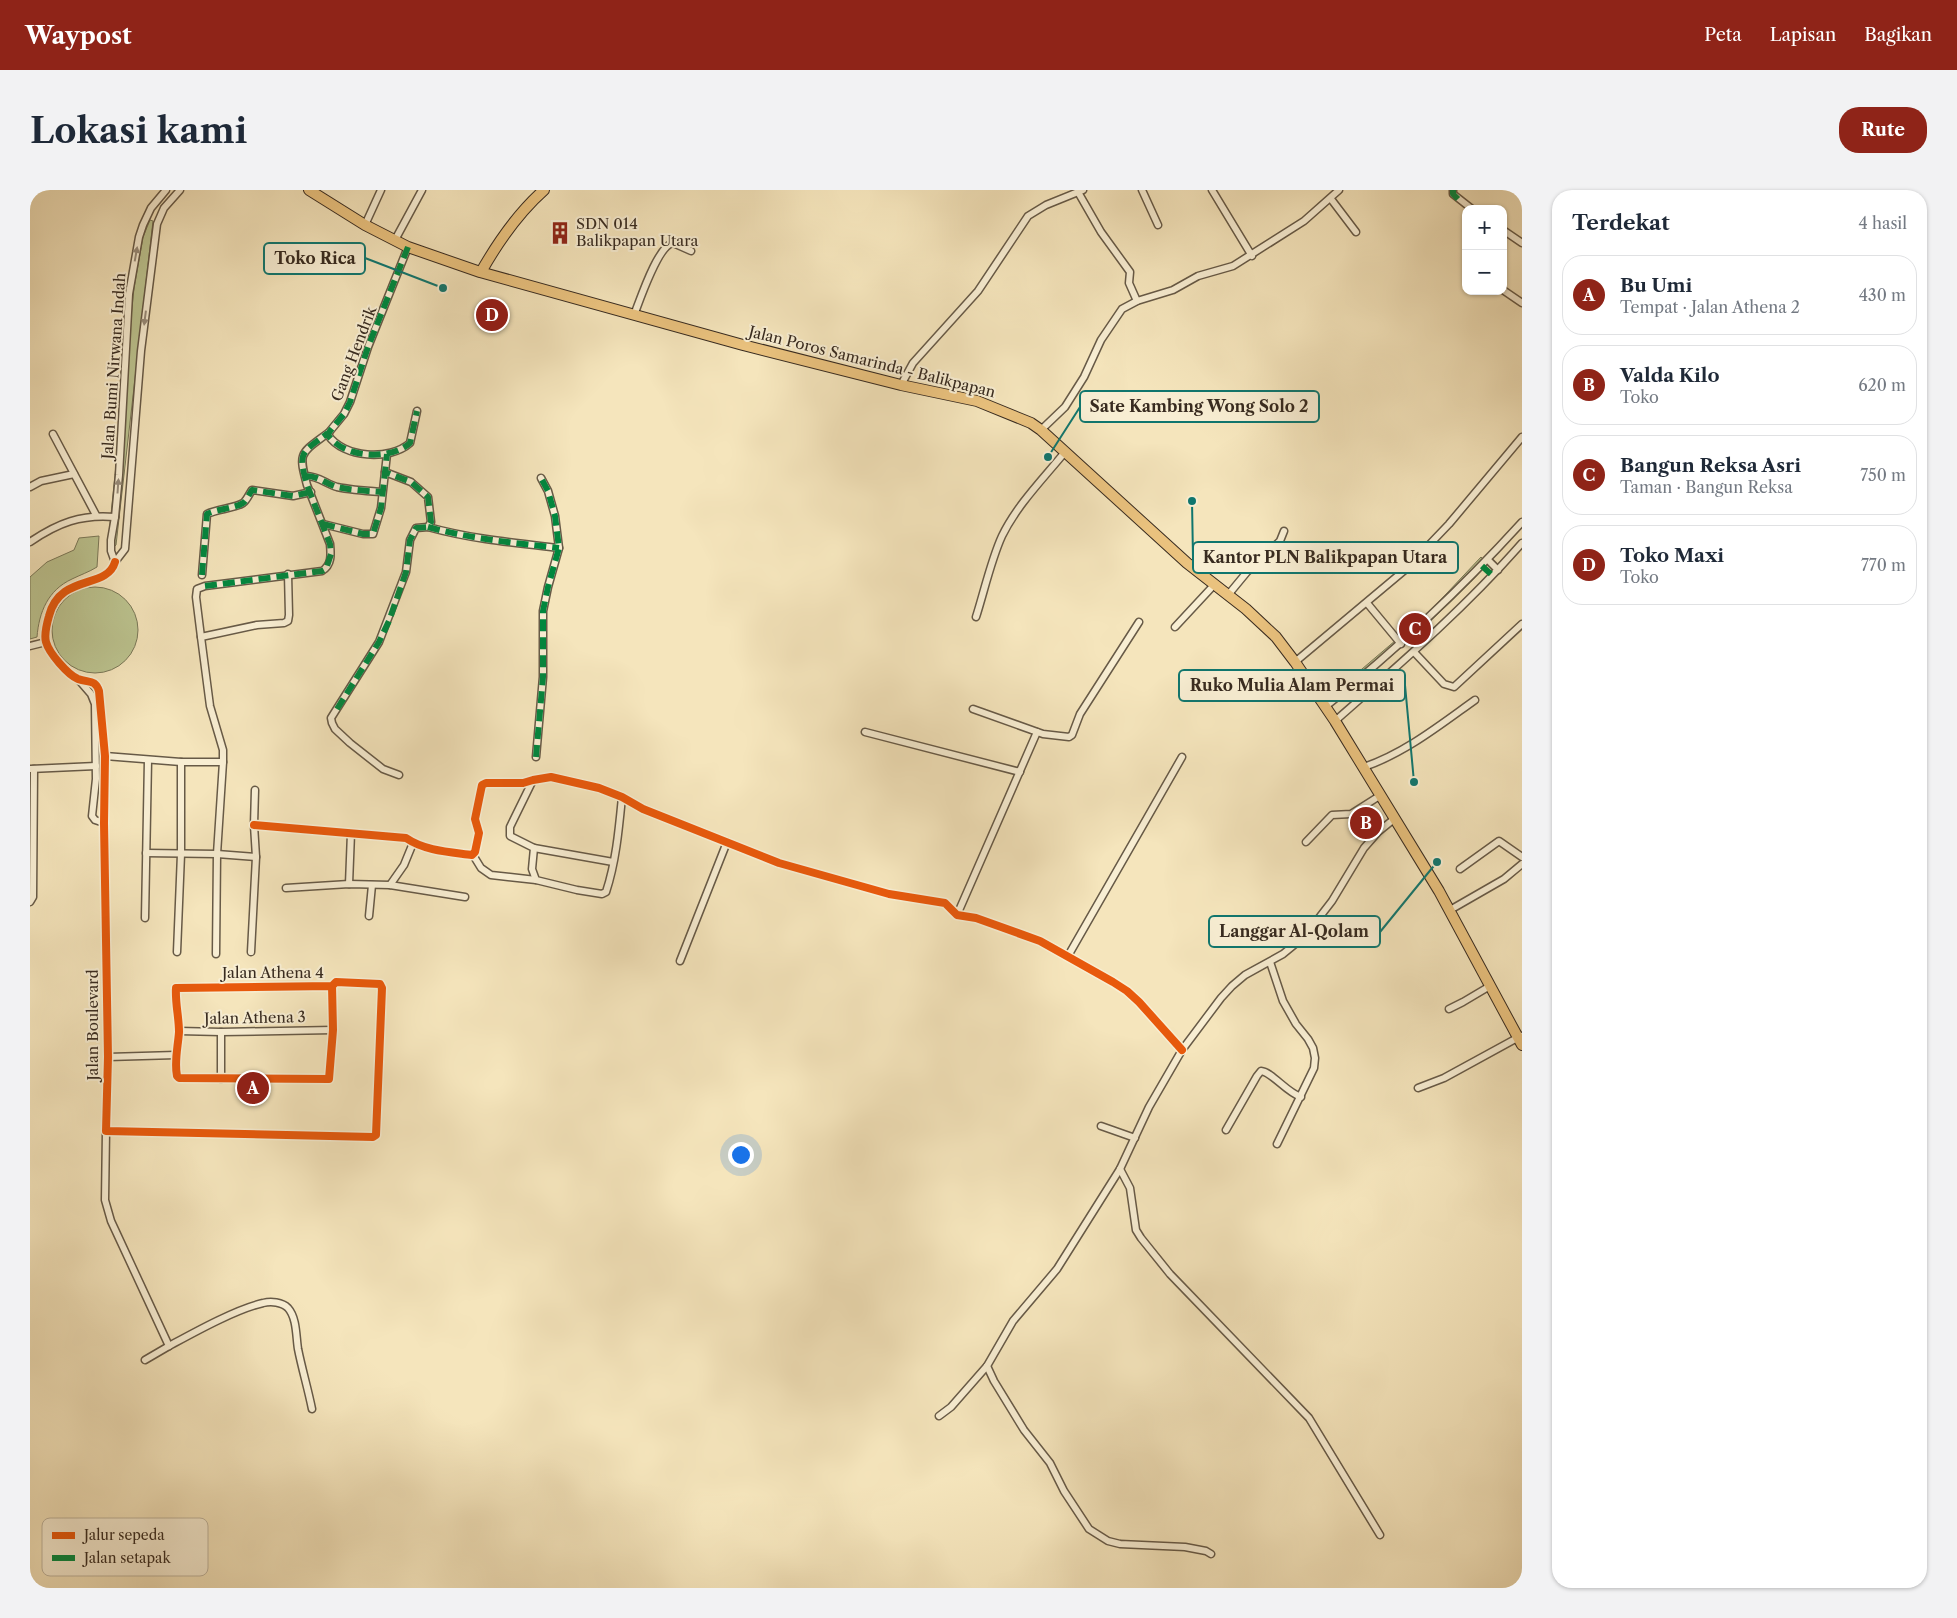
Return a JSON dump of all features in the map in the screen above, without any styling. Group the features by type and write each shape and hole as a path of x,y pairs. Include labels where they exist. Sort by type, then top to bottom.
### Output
{"main road":[{"name":"Jalan Poros Samarinda - Balikpapan","path":"309,190 365,225 408,247 481,272 634,315 901,385 977,401 1031,423 1041,430 1187,563 1265,627 1295,662 1335,721 1450,910 1521,1040"},
{"path":"481,272 509,228 532,200 544,190"}],"street":[{"name":"Jalan Bumi Nirwana Indah","path":"166,190 151,208 139,237 129,294 115,517 110,552 115,562 125,549 141,351 157,224 164,208 180,190"},
{"path":"365,225 381,190"},
{"path":"395,240 422,190"},
{"path":"1142,190 1158,225"},
{"path":"1212,190 1252,256"},
{"path":"1041,430 1065,407 1084,377 1101,340 1122,309 1137,301 1173,290 1198,276 1233,266 1252,256 1304,222 1339,190"},
{"path":"1453,190 1453,194 1466,205"},
{"path":"901,385 913,363 978,291 1028,216 1046,205 1080,191 1101,232 1130,272 1130,283 1137,301"},
{"path":"1331,199 1356,232"},
{"path":"1507,233 1522,243"},
{"path":"634,315 652,268 669,244 673,243 691,251"},
{"name":"Gang Hendrik","path":"306,476 301,463 302,456 307,449 328,434 344,414 350,402 368,347 408,247"},
{"path":"1507,293 1522,303"},
{"path":"328,434 333,441 361,454 387,454 404,448 410,443 417,411"},
{"path":"53,434 96,515"},
{"path":"1295,662 1406,569 1445,529 1522,437"},
{"path":"976,618 1004,532 1024,501 1065,452"},
{"path":"323,524 363,534 373,534 381,508 387,454"},
{"path":"385,472 411,482 428,497 431,522 428,526"},
{"path":"30,487 41,481 74,474"},
{"path":"216,954 217,854 224,762 223,750 210,706 197,589 205,586 288,574 322,571 328,566 331,554 330,544 310,492 306,476 323,479 339,487 382,492"},
{"path":"536,757 543,677 544,611 548,587 559,548 552,504 541,478"},
{"path":"202,576 207,514 240,505 252,490 293,496 310,492"},
{"path":"30,542 50,528 72,520 96,515 115,517"},
{"path":"1325,707 1401,644 1488,560 1522,522"},
{"path":"399,775 383,769 350,744 335,729 331,718 379,642 406,572 410,540 416,528 428,526 456,534 510,543 559,548"},
{"path":"1228,595 1247,572 1280,542 1284,531"},
{"path":"1335,721 1414,652 1498,570 1522,543"},
{"path":"1488,560 1498,570"},
{"path":"30,646 46,642 48,617 55,600 61,594 80,583 106,576 113,570 115,562"},
{"path":"201,637 257,625 288,621 288,574"},
{"path":"1175,627 1214,585"},
{"path":"1367,603 1401,644"},
{"path":"973,709 1038,732 1072,736 1080,714 1139,622"},
{"path":"1414,652 1444,684 1454,687 1522,624"},
{"name":"Jalan Boulevard","path":"46,642 62,667 78,679 92,681 97,685 99,691 105,756 104,823 108,1057 105,1200 109,1214 169,1346"},
{"path":"78,679 91,694 95,704 96,766 92,816 95,820 104,823"},
{"path":"1364,768 1381,761 1420,738 1475,700"},
{"path":"865,732 1020,772"},
{"path":"957,915 1038,732"},
{"path":"105,756 182,762 224,762"},
{"path":"1068,956 1182,757"},
{"path":"145,918 148,760"},
{"path":"177,952 182,762"},
{"path":"30,902 33,897 32,769 96,766"},
{"path":"622,797 613,862 606,892 602,894 536,880 490,875 485,873 473,854 479,833 475,818 482,785 486,783 523,783 551,778 599,788 622,797 644,809 779,863 889,894 945,903 957,915 976,918 1040,941 1127,991 1140,1002 1182,1050"},
{"path":"533,780 520,803 509,832 510,836 534,848 613,862"},
{"path":"251,952 256,857 254,825 255,790"},
{"path":"1306,842 1332,815 1351,814 1381,795"},
{"path":"939,1416 951,1407 987,1366 1013,1321 1057,1269 1120,1169 1149,1107 1182,1050 1232,986 1296,945 1314,926 1332,902 1364,848 1378,832 1394,819"},
{"path":"254,825 406,838 414,843 448,852 473,854"},
{"path":"349,884 351,833"},
{"path":"1460,869 1499,841 1522,857"},
{"path":"680,961 727,842"},
{"path":"390,884 404,865 414,843"},
{"path":"534,848 532,869 536,880"},
{"path":"146,854 217,854 256,857"},
{"path":"1450,910 1504,879 1522,864"},
{"path":"286,888 349,884 390,884 465,897"},
{"path":"369,916 372,885"},
{"path":"1270,962 1283,1001 1308,1040 1316,1058 1314,1068 1301,1097 1277,1144"},
{"name":"Jalan Athena 4","path":"106,1131 373,1137 378,1133 382,988 380,984 336,982 332,986 176,988 175,999 179,1031"},
{"path":"179,1031 176,1055 176,1074 178,1078 328,1079 330,1078 332,986"},
{"path":"1448,1009 1490,986"},
{"name":"Jalan Athena 3","path":"179,1031 332,1030"},
{"path":"221,1032 221,1079"},
{"path":"1418,1088 1444,1078 1521,1040"},
{"path":"108,1057 176,1055"},
{"path":"1226,1130 1261,1071 1267,1072 1290,1092 1301,1097"},
{"path":"1101,1126 1135,1138"},
{"path":"1120,1169 1130,1188 1136,1230 1141,1238 1170,1274 1309,1418 1380,1535"},
{"path":"145,1360 237,1312 263,1303 275,1302 288,1308 295,1325 298,1350 312,1409"},
{"path":"987,1366 1024,1430 1050,1462 1068,1497 1089,1529 1108,1541 1120,1544 1185,1547 1206,1551 1211,1554"}],"green space":[{"path":"150,220 153,221 116,545 111,550 108,544 134,288 143,237"},
{"path":"99,536 97,567 72,579 57,589 46,603 40,619 37,637 30,639 30,577 47,562 74,550 79,538"},
{"path":"1481,557 1488,564 1471,582 1416,634 1340,700 1335,692 1430,611"},
{"path":"95,587 112,590 126,599 135,613 138,630 135,647 126,661 112,670 95,673 78,670 64,661 55,647 52,630 55,613 64,599 78,590"}],"marked path":[{"path":"1453,190 1453,194 1458,199"},
{"path":"408,247 368,347 350,402 344,414 328,435 335,443 355,452 367,454 391,453 410,443 417,411"},
{"path":"205,586 326,569 331,554 330,544 307,485 302,460 307,450 328,433"},
{"path":"323,524 363,534 373,534 381,508 387,454"},
{"path":"337,709 379,642 389,621 406,572 410,540 416,528 428,527 431,522 428,497 411,482 385,472"},
{"path":"306,476 315,477 337,487 382,492"},
{"path":"536,757 543,677 543,611 559,548 555,516 548,491 541,478"},
{"path":"202,575 207,514 240,505 246,500 252,490 293,496 311,492"},
{"path":"428,527 477,538 559,548"},
{"path":"1482,566 1493,576"}],"cycle path":[{"path":"115,562 110,571 103,576 73,587 63,593 55,602 49,616 45,636 48,647 64,668 74,677 93,683 99,691 105,756 104,823 108,1057 106,1131 373,1137 376,1135 382,988 380,984 336,982 332,986 176,988 179,1032 176,1059 177,1076 179,1078 329,1079 333,1030 332,986"},
{"path":"254,825 406,838 421,846 446,852 472,855 475,852 479,833 475,819 482,785 486,783 523,783 551,777 599,788 622,797 643,809 779,863 889,894 945,903 957,915 976,918 1040,941 1127,991 1182,1050"}],"place":[{"name":"SDN 014 Balikpapan Utara","path":"560,233"},
{"name":"Toko Rica","path":"443,288"},
{"name":"Toko Maxi","path":"492,315"},
{"name":"Sate Kambing Wong Solo 2","path":"1048,457"},
{"name":"Kantor PLN Balikpapan Utara","path":"1192,501"},
{"name":"Bangun Reksa Asri","path":"1415,629"},
{"name":"Ruko Mulia Alam Permai","path":"1414,782"},
{"name":"Valda Kilo","path":"1366,823"},
{"name":"Langgar Al-Qolam","path":"1437,862"},
{"name":"Bu Umi","path":"253,1088"}]}
